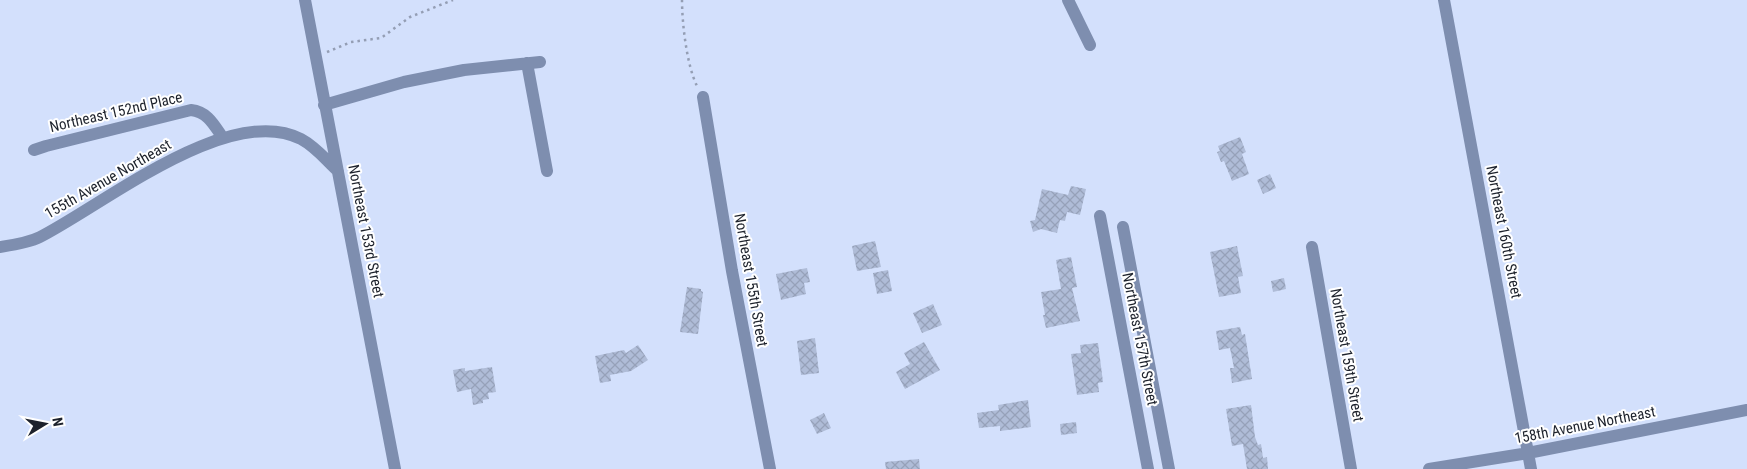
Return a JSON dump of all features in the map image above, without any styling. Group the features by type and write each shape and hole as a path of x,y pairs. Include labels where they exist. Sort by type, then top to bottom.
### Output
{"street":[{"name":"Northeast 153rd Street","path":"305,0 395,469"},
{"path":"1068,0 1090,46"},
{"name":"Northeast 160th Street","path":"1444,0 1532,469"},
{"path":"324,105 413,81 464,70 534,63 547,171"},
{"name":"Northeast 155th Street","path":"702,97 732,270 770,469"},
{"name":"Northeast 152nd Place","path":"34,150 190,110 200,111 209,118 223,138"},
{"name":"155th Avenue Northeast","path":"0,247 39,237 169,160 223,138 253,131 280,133 300,139 317,150 338,171"},
{"name":"Northeast 157th Street","path":"1100,216 1148,469"},
{"path":"1123,227 1169,469"},
{"name":"Northeast 159th Street","path":"1312,247 1351,469"},
{"name":"158th Avenue Northeast","path":"1429,469 1528,453 1747,410"}],"path":[{"path":"315,56 351,42 381,38 410,17 453,0"},
{"path":"682,0 682,18 691,75 702,97"}],"building":[{"path":"1240,137 1246,152 1242,154 1249,174 1232,181 1224,161 1221,162 1217,152 1220,151 1218,146"},
{"path":"1270,174 1276,188 1263,194 1257,180"},
{"path":"1071,186 1086,189 1080,215 1067,212 1065,221 1060,220 1057,233 1041,229 1033,232 1030,221 1035,220 1042,189 1068,195"},
{"path":"875,241 881,267 857,271 852,246"},
{"path":"1237,246 1243,276 1238,277 1241,293 1219,297 1210,252"},
{"path":"1071,257 1077,287 1072,288 1080,321 1046,328 1041,292 1061,289 1056,260"},
{"path":"807,268 810,282 804,283 806,294 781,300 776,274"},
{"path":"888,270 892,291 877,294 873,273"},
{"path":"1284,278 1286,289 1273,292 1271,281"},
{"path":"687,287 701,289 703,292 698,334 680,332"},
{"path":"933,304 942,325 922,333 913,313"},
{"path":"1240,327 1242,335 1245,334 1252,379 1232,383 1230,368 1234,368 1230,348 1219,350 1216,331"},
{"path":"815,338 819,373 801,375 797,341"},
{"path":"924,342 940,370 905,389 896,372 910,364 904,353"},
{"path":"1098,343 1103,382 1098,383 1099,392 1077,395 1071,354 1081,353 1080,345"},
{"path":"638,345 648,360 631,371 610,375 611,381 600,383 595,356 624,350 626,353"},
{"path":"492,367 496,392 488,393 489,399 483,400 483,403 473,405 471,389 457,392 453,370 465,368 465,371"},
{"path":"1028,400 1031,427 1000,431 1000,426 979,428 977,413 999,410 998,405"},
{"path":"1251,405 1255,437 1258,445 1261,444 1263,458 1267,457 1268,469 1247,469 1243,444 1232,446 1226,409"},
{"path":"824,413 831,428 817,434 810,420"},
{"path":"1076,422 1077,433 1061,435 1060,424"},
{"path":"919,459 920,469 886,469 885,462"}]}
